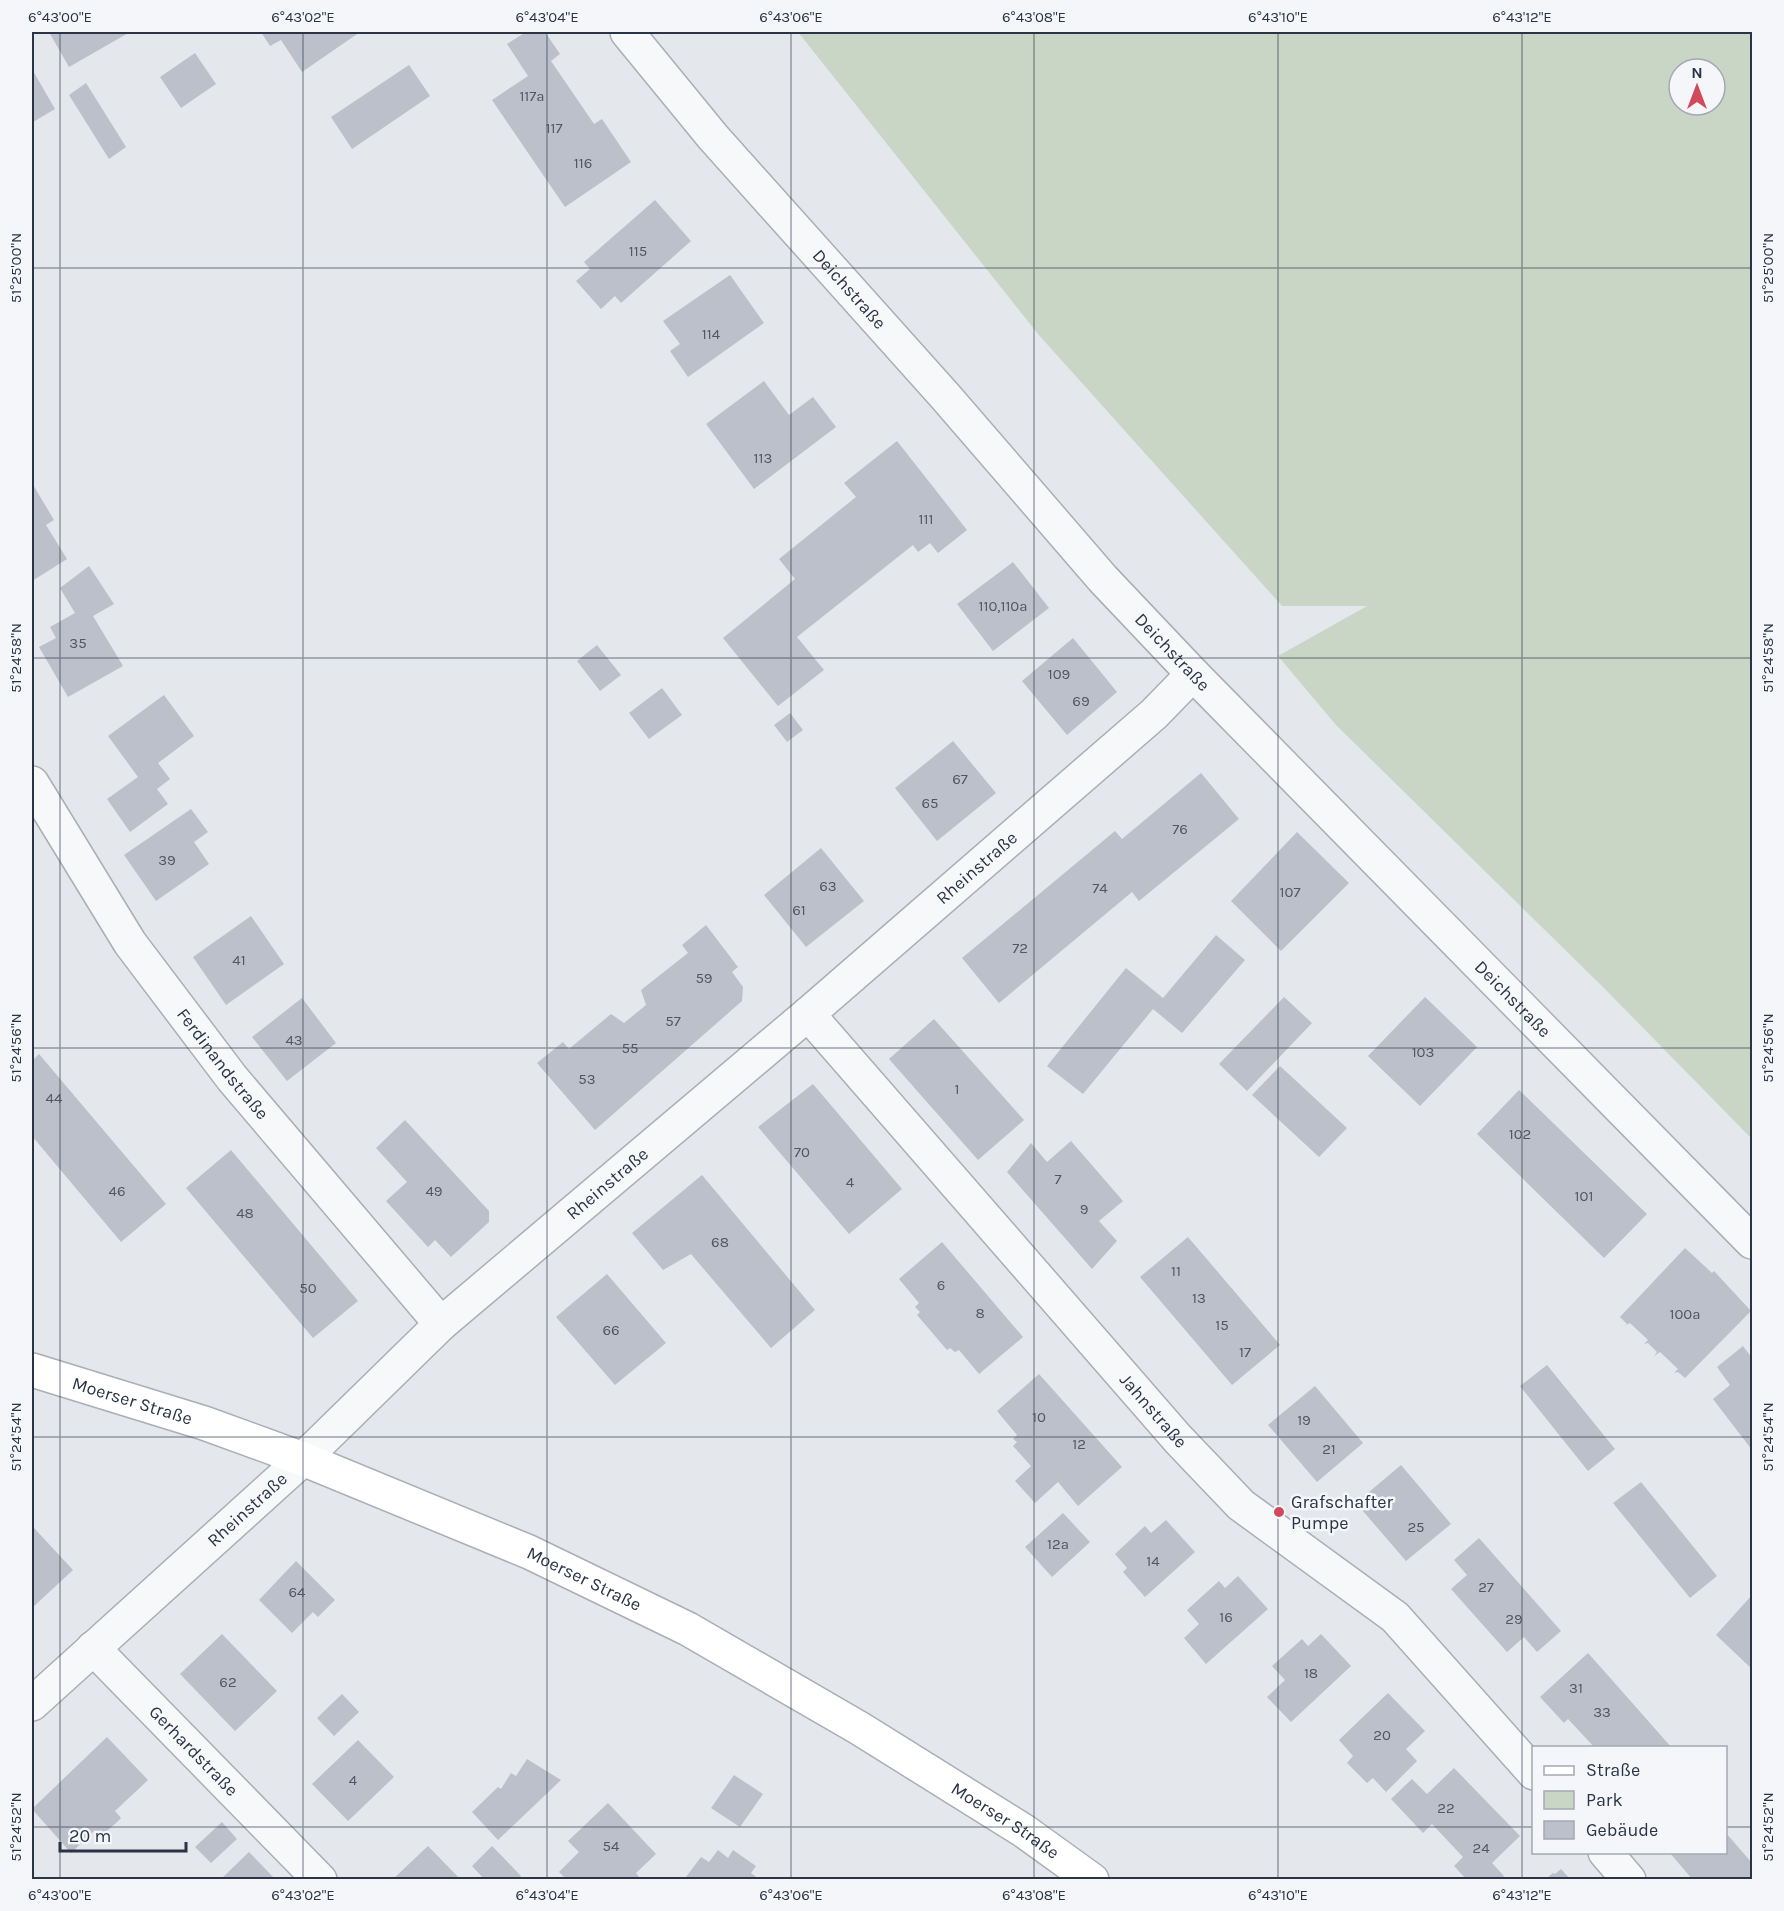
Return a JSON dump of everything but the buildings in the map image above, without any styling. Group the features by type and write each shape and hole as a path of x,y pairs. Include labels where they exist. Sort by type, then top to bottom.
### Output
{"main road":[{"name":"Moerser Straße","path":"32,1371 204,1423 303,1459 529,1552 688,1629 859,1728 1024,1831 1092,1880"}],"street":[{"name":"Deichstraße","path":"627,32 712,137 945,396 1103,579 1193,674 1752,1242"},
{"name":"Rheinstraße","path":"32,1704 303,1459 441,1324 808,1014 1154,714 1193,674"},
{"name":"Ferdinandstraße","path":"32,783 130,943 232,1078 441,1324"},
{"name":"Jahnstraße","path":"808,1014 1209,1472 1241,1505 1395,1617 1532,1772"},
{"name":"Gerhardstraße","path":"93,1648 320,1880"},
{"path":"1607,1854 1629,1880"}],"green space":[{"path":"798,32 1752,32 1752,1139 1604,988 1336,725 1278,656 1367,606 1282,606 1038,334"}],"place":[{"name":"Grafschafter Pumpe","path":"1279,1512"}]}
